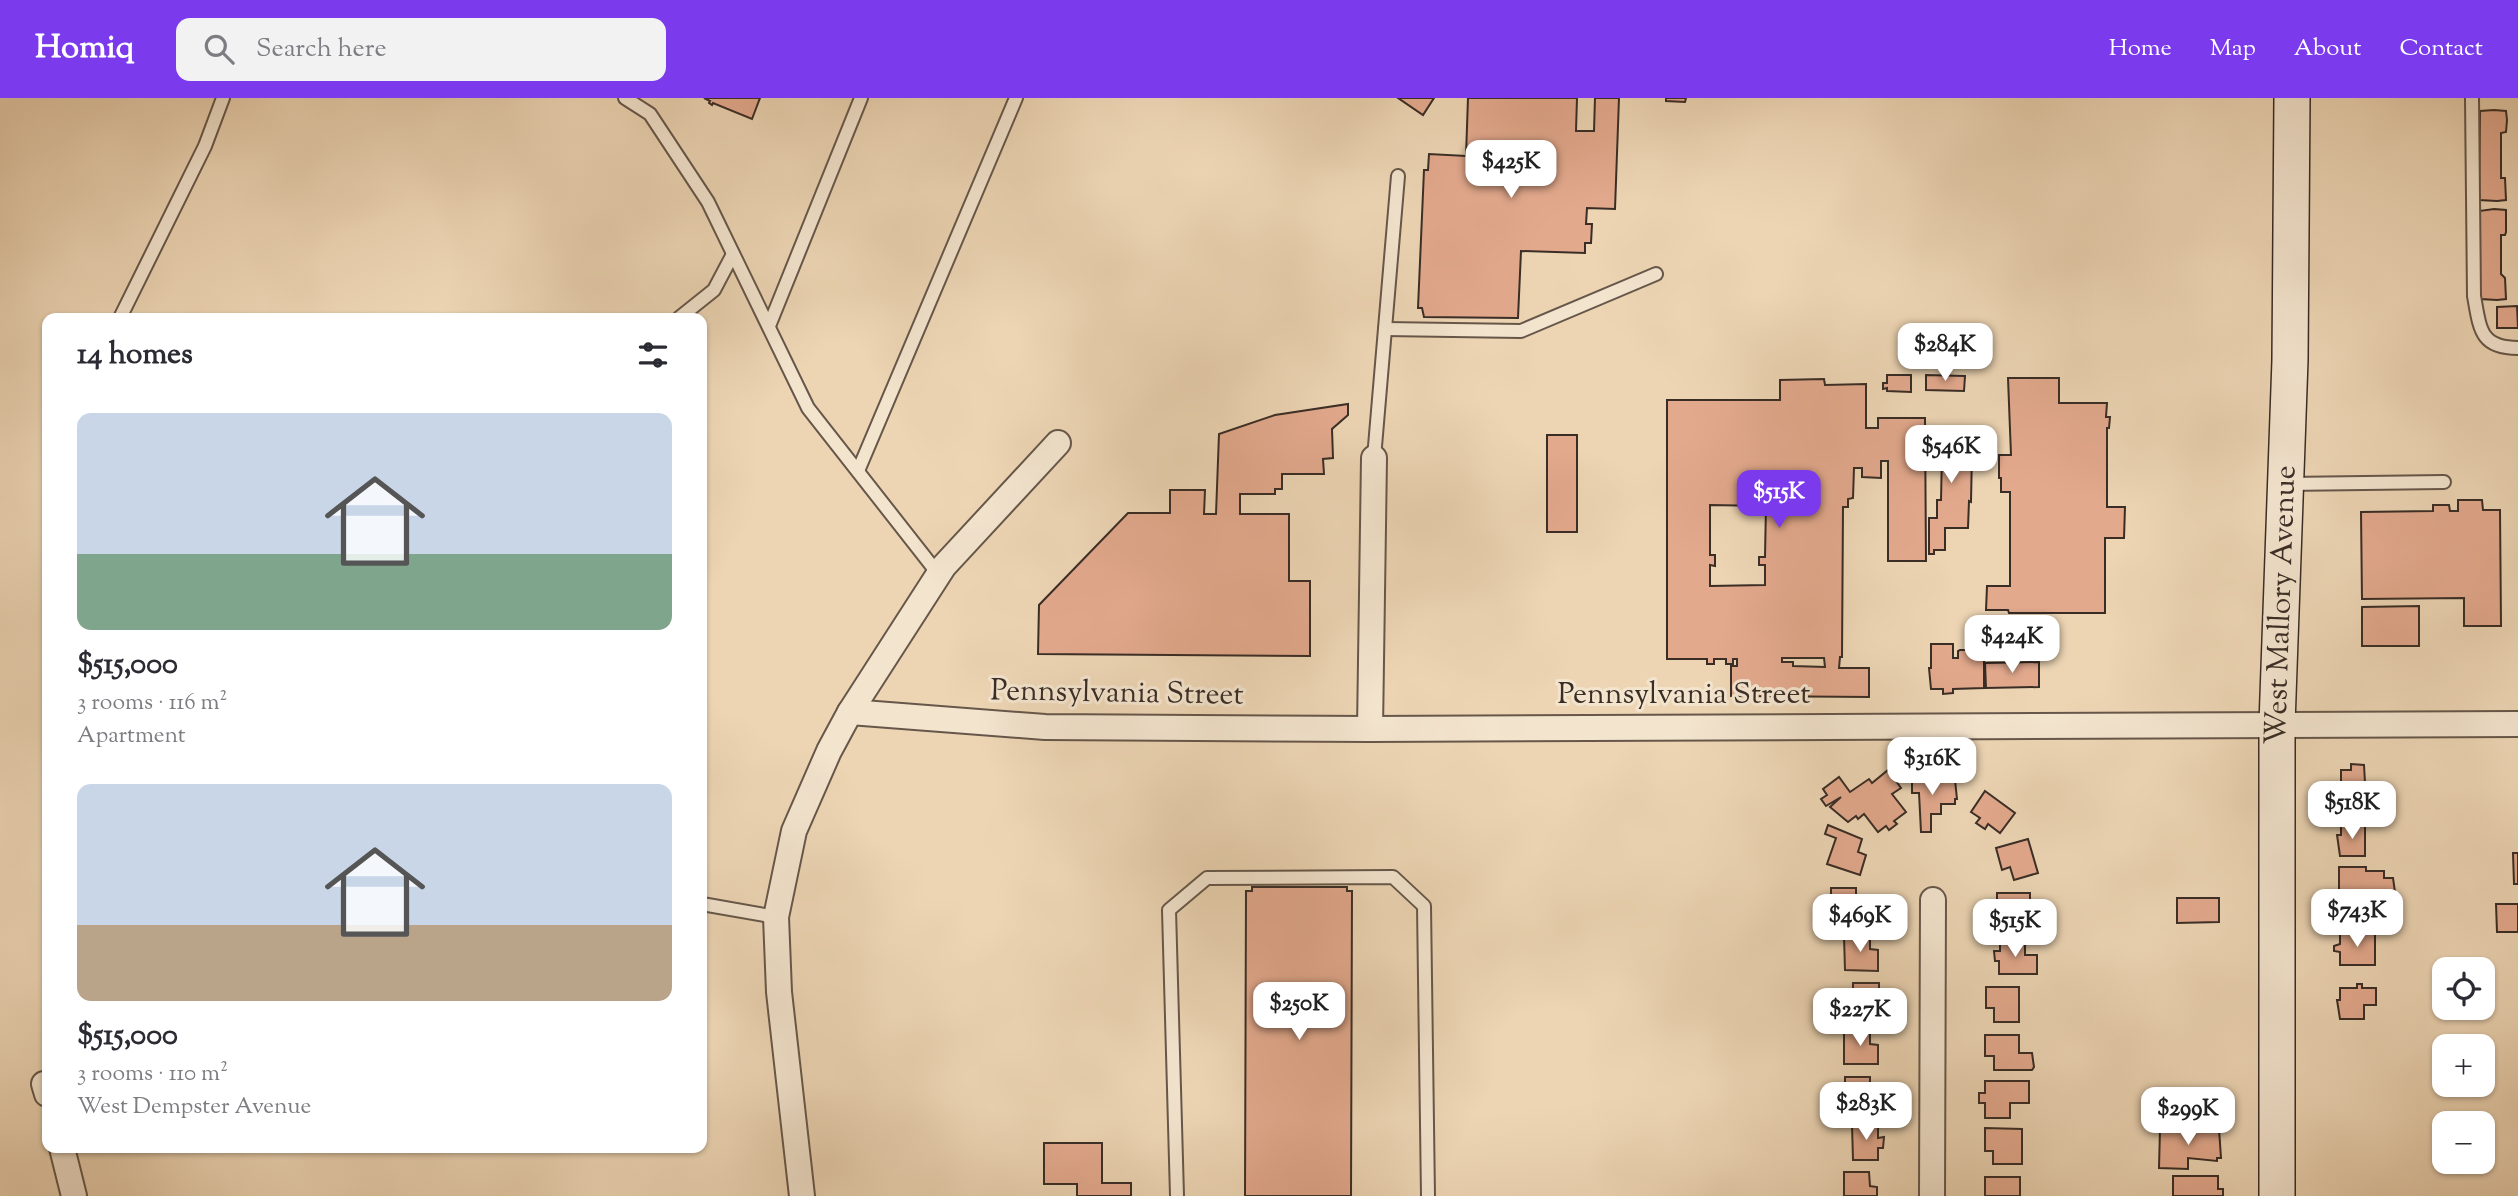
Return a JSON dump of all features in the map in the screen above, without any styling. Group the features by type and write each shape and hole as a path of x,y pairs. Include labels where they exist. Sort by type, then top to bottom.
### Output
{"main road":[{"name":"West Mallory Avenue","path":"2277,1196 2277,723 2290,360 2292,98"}],"street":[{"path":"802,1196 779,992 776,917 794,831 829,751 850,712 939,575 1058,443"},
{"path":"1370,729 1374,457"},
{"name":"Pennsylvania Street","path":"850,712 1045,727 1370,729 2518,724"},
{"path":"1932,1196 1933,900"},
{"path":"63,1153 74,1196"}],"lane":[{"path":"122,313 205,146 223,98"},
{"path":"625,98 650,114 708,202 808,408 939,575"},
{"path":"769,326 861,98"},
{"path":"858,471 1016,98"},
{"path":"2472,98 2474,296 2486,338 2499,348 2518,348"},
{"path":"1374,457 1398,176"},
{"path":"685,313 714,290 733,254"},
{"path":"1385,330 1521,331 1656,274"},
{"path":"2286,484 2444,482"},
{"path":"1177,1196 1169,910 1207,878 1380,877 1393,877 1424,906 1428,1196"},
{"path":"707,905 776,917"}],"building":[{"path":"704,98 760,98 752,119 713,103 712,105"},
{"path":"1398,98 1434,98 1423,115"},
{"path":"1468,98 1577,98 1576,131 1594,131 1595,98 1619,98 1615,209 1587,208 1586,224 1592,224 1591,243 1585,243 1585,253 1521,251 1518,318 1424,317 1422,308 1418,308 1424,170 1428,170 1429,154 1466,156"},
{"path":"1666,98 1686,98 1685,102 1666,101"},
{"path":"2480,111 2506,111 2506,132 2501,133 2501,178 2505,178 2506,200 2479,200"},
{"path":"2506,210 2506,232 2501,235 2501,274 2505,278 2506,299 2480,299 2479,211"},
{"path":"2517,306 2518,328 2497,328 2497,307"},
{"path":"1887,375 1911,375 1911,392 1883,389 1883,383 1887,383"},
{"path":"1926,375 1965,376 1964,391 1926,390"},
{"path":"2008,378 2059,378 2059,403 2107,403 2106,417 2110,417 2107,428 2107,507 2125,507 2124,538 2105,538 2105,613 2009,613 2008,610 1986,610 1987,586 2010,586 2010,492 2001,492 1999,478 1999,455 2011,455"},
{"path":"1824,379 1825,385 1866,384 1866,428 1878,428 1878,418 1925,418 1926,561 1888,561 1888,461 1881,461 1881,478 1862,477 1862,468 1854,468 1853,498 1848,499 1848,507 1843,507 1842,657 1839,668 1869,668 1869,697 1731,696 1731,666 1737,666 1737,659 1733,659 1733,664 1726,664 1726,659 1714,659 1714,664 1707,664 1707,659 1667,659 1667,400 1780,400 1780,380","holes":["1710,505 1766,506 1765,557 1759,557 1759,565 1765,565 1765,585 1710,586 1710,565 1715,566 1715,555 1710,555","1782,658 1824,658 1825,667 1793,666 1793,662 1782,662"]},
{"path":"1348,404 1348,415 1332,429 1333,458 1323,459 1324,474 1282,474 1282,489 1275,489 1275,494 1240,494 1240,514 1289,514 1289,581 1310,581 1310,656 1038,654 1039,605 1128,513 1170,513 1170,490 1205,490 1204,514 1216,514 1219,434 1275,415"},
{"path":"1933,429 1967,429 1966,452 1972,452 1971,502 1969,501 1968,528 1945,528 1945,550 1934,550 1934,554 1929,554 1929,518 1937,518 1937,500 1941,500 1942,453 1933,453"},
{"path":"1547,435 1577,435 1577,532 1547,532"},
{"path":"2458,500 2482,500 2483,510 2500,510 2501,626 2464,626 2464,598 2362,599 2361,512 2433,511 2433,505 2449,505 2450,511 2458,511"},
{"path":"2419,606 2419,646 2362,646 2362,607"},
{"path":"1931,644 1953,644 1953,658 1958,658 1960,650 1969,650 1969,654 1984,654 1984,688 1953,689 1953,693 1943,694 1943,689 1931,689"},
{"path":"2039,662 2039,687 1986,688 1985,663"},
{"path":"2351,764 2364,765 2366,801 2340,802 2341,789 2337,789 2337,782 2341,782 2341,770 2351,770"},
{"path":"1888,770 1901,788 1892,794 1906,812 1894,821 1897,824 1889,830 1886,826 1878,832 1864,814 1848,822 1830,807 1841,797 1826,806 1821,799 1827,795 1823,789 1839,777 1850,792 1869,779 1872,783"},
{"path":"1912,772 1925,772 1925,780 1955,780 1955,804 1941,804 1941,814 1931,814 1931,832 1921,832 1919,793 1912,793"},
{"path":"1985,791 2015,813 2000,833 1988,824 1985,829 1976,823 1980,818 1971,812"},
{"path":"1828,825 1862,839 1858,852 1866,855 1860,875 1827,864 1836,838 1825,834"},
{"path":"2341,825 2365,825 2365,856 2340,856 2337,835 2341,835"},
{"path":"2028,839 2038,873 2014,880 2010,867 2002,870 1996,848"},
{"path":"2513,853 2518,853 2518,884 2514,884"},
{"path":"2339,867 2366,867 2366,871 2384,871 2384,878 2393,878 2393,911 2339,911"},
{"path":"1252,887 1347,887 1347,891 1352,891 1351,1196 1245,1196 1246,891 1252,891"},
{"path":"1831,888 1856,888 1856,903 1865,903 1865,924 1831,923"},
{"path":"1997,893 2030,893 2030,910 2038,910 2038,928 2005,928 2005,913 1997,913"},
{"path":"2177,898 2219,898 2219,922 2177,923"},
{"path":"2496,904 2518,904 2518,932 2497,932"},
{"path":"2340,933 2375,933 2375,965 2340,965 2340,952 2334,951 2334,946 2340,944"},
{"path":"1844,936 1870,936 1870,949 1878,950 1878,971 1845,970"},
{"path":"2000,940 2025,940 2025,955 2037,955 2037,974 1999,974 1999,961 1995,961 1994,951 2000,951"},
{"path":"1853,983 1879,983 1879,997 1884,997 1884,1007 1878,1007 1878,1017 1842,1018 1842,1004 1853,1003"},
{"path":"2357,984 2362,984 2362,988 2376,988 2376,1005 2364,1005 2364,1019 2340,1019 2337,1000 2340,1000 2340,988 2357,988"},
{"path":"1986,987 2019,987 2019,1022 1994,1022 1994,1008 1986,1008"},
{"path":"1844,1030 1870,1030 1870,1044 1878,1045 1878,1064 1844,1064"},
{"path":"1985,1035 2019,1035 2019,1053 2032,1053 2032,1070 1994,1070 1994,1056 1985,1056"},
{"path":"1845,1077 1870,1077 1870,1091 1877,1091 1877,1112 1845,1112"},
{"path":"1985,1081 2029,1081 2029,1103 2010,1103 2010,1118 1985,1118 1985,1103 1979,1103 1979,1093 1985,1093"},
{"path":"1852,1124 1878,1124 1878,1138 1884,1137 1883,1148 1878,1148 1878,1160 1853,1160"},
{"path":"1985,1128 2022,1129 2022,1164 1993,1164 1993,1151 1985,1151"},
{"path":"2160,1129 2219,1129 2221,1158 2217,1158 2217,1161 2188,1158 2188,1169 2159,1168"},
{"path":"1044,1143 1102,1143 1102,1183 1131,1183 1131,1196 1077,1196 1077,1184 1044,1184"},
{"path":"1844,1172 1869,1172 1870,1186 1877,1187 1877,1196 1844,1196"},
{"path":"2173,1176 2218,1176 2218,1189 2223,1189 2223,1196 2173,1196"},
{"path":"1985,1177 2020,1177 2020,1196 1985,1196"}]}
